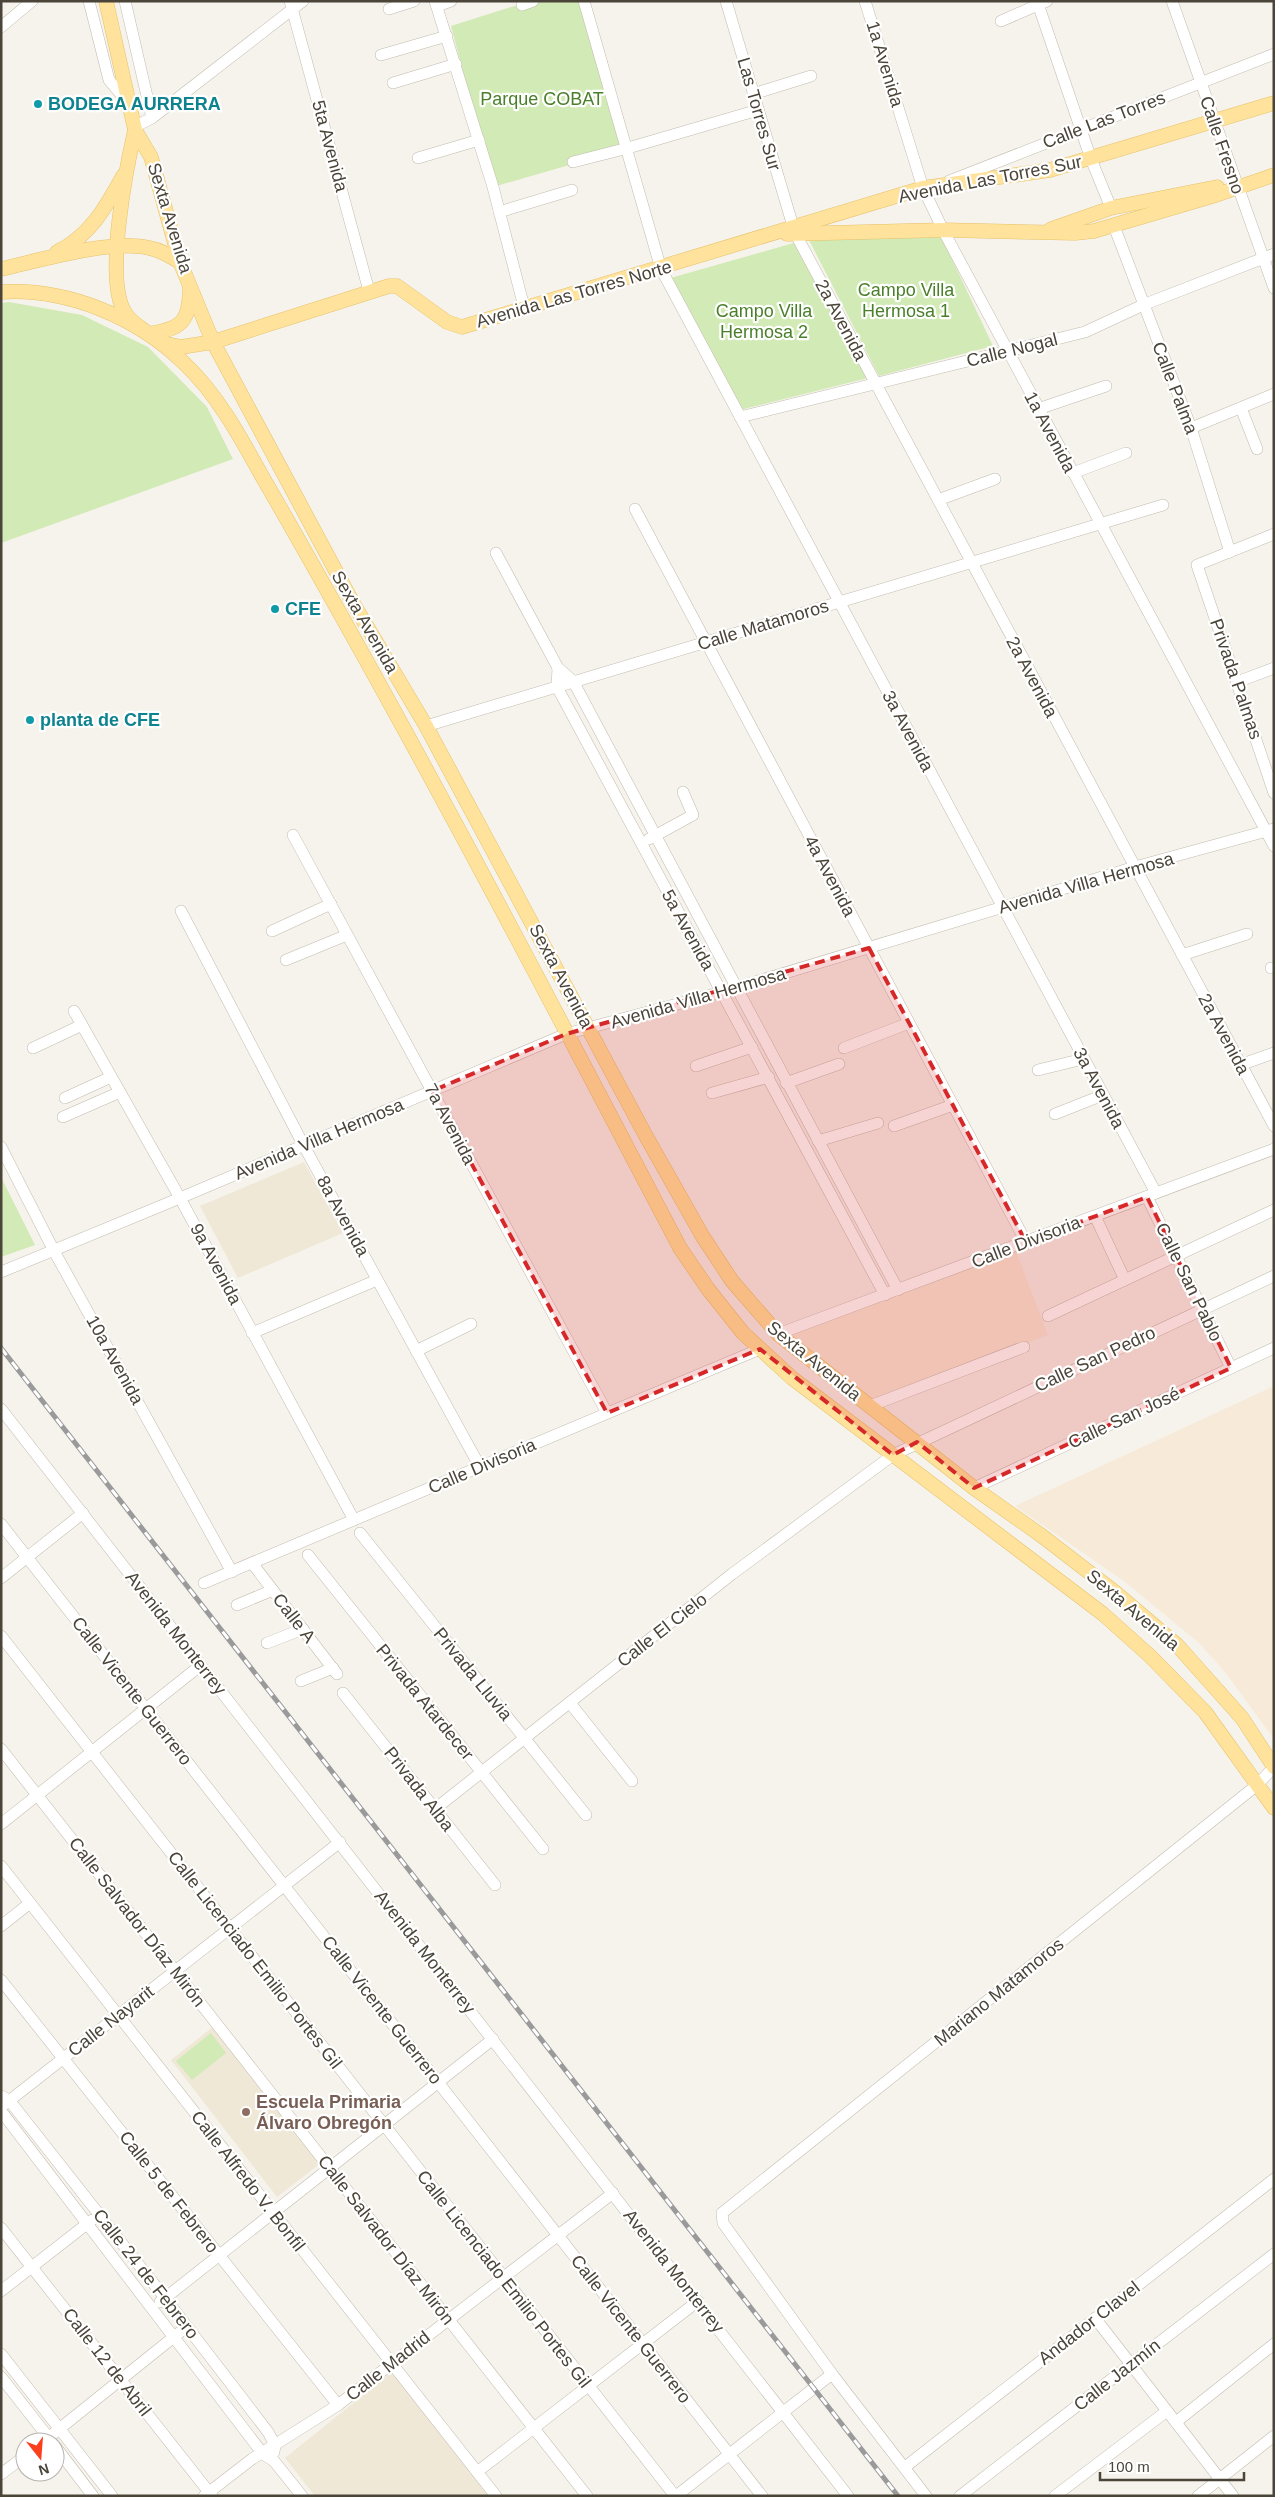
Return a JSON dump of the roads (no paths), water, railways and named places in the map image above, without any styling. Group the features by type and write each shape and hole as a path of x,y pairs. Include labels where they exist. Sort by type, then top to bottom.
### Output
{"main road":[{"name":"Sexta Avenida","path":"106,1 135,129 151,157 180,262 190,282 213,342 353,603 426,726 647,1138 703,1237 732,1281 778,1334 974,1488 1042,1536 1116,1593 1177,1645 1242,1718 1274,1767"},
{"name":"Avenida Las Torres Sur","path":"793,230 928,187 1050,170 1091,160 1274,103"},
{"path":"135,129 126,171 118,247 117,280 123,310 128,318 154,338 181,324 189,311 190,282"},
{"path":"42,260 71,246 102,215 126,171"},
{"name":"Avenida Las Torres Norte","path":"1042,232 1111,208 1239,184 1274,175"},
{"name":"Avenida Las Torres Norte","path":"154,338 181,346 213,342 369,291 397,286 447,322 462,327 793,230 943,230 1075,233 1114,226 1239,184"},
{"path":"1,269 118,247 147,247 169,254 180,262"},
{"name":"Sexta Avenida","path":"1,292 26,290 75,300 111,313 154,338 184,363 203,384 238,434 374,674 680,1248 732,1320 792,1378 1103,1614 1139,1646 1205,1712 1274,1808"}],"street":[{"path":"1,27 32,1"},
{"path":"89,1 109,80 130,104"},
{"path":"125,1 152,118"},
{"path":"135,129 152,118 292,6 303,1"},
{"path":"389,9 414,1"},
{"path":"450,1 436,4 479,140 524,308"},
{"path":"522,5 533,1"},
{"name":"3a Avenida","path":"584,1 628,148 661,268 1103,1095 1152,1195"},
{"name":"Las Torres Sur","path":"726,1 793,230"},
{"name":"1a Avenida","path":"865,1 943,230 1100,524 1270,830 1274,846"},
{"name":"Calle Fresno","path":"1172,1 1214,121 1268,256 1274,288"},
{"path":"1001,21 1041,2 1091,160 1111,208"},
{"name":"5ta Avenida","path":"292,6 369,291"},
{"path":"1,16 18,12"},
{"path":"381,55 447,36"},
{"name":"Calle Las Torres","path":"928,187 1274,54"},
{"path":"393,83 456,64"},
{"path":"753,94 811,76"},
{"path":"573,162 758,110"},
{"path":"418,158 479,140"},
{"path":"499,212 572,190"},
{"name":"Calle Palma","path":"1114,226 1191,428 1230,552"},
{"name":"2a Avenida","path":"793,230 1274,1126"},
{"name":"Calle Nogal","path":"740,417 1091,330 1143,305 1268,256"},
{"path":"1038,409 1106,386"},
{"path":"1191,428 1274,394"},
{"path":"1242,408 1257,449"},
{"path":"1073,473 1126,453"},
{"path":"938,500 995,479"},
{"name":"Calle Matamoros","path":"426,726 1163,505"},
{"name":"4a Avenida","path":"635,509 1026,1242"},
{"path":"1230,552 1274,534"},
{"name":"Privada Palmas","path":"1230,552 1197,565 1274,793"},
{"name":"5a Avenida","path":"496,553 558,668 572,681 898,1290"},
{"path":"557,687 558,668"},
{"path":"1237,682 1274,668"},
{"name":"5a Avenida","path":"557,687 886,1295"},
{"path":"641,843 693,815 683,792"},
{"name":"Avenida Villa Hermosa","path":"1,1272 304,1146 566,1034 722,992 1135,867 1270,830"},
{"name":"7a Avenida","path":"293,835 607,1413"},
{"path":"272,931 331,904"},
{"name":"8a Avenida","path":"181,911 304,1146 480,1467"},
{"path":"1182,955 1247,934"},
{"path":"286,960 347,935"},
{"name":"9a Avenida","path":"74,1011 180,1198 354,1520"},
{"path":"844,1048 909,1023"},
{"path":"33,1048 82,1025"},
{"path":"696,1066 752,1047"},
{"path":"1240,1065 1274,1053"},
{"path":"1038,1070 1083,1059"},
{"path":"786,1082 839,1064"},
{"path":"66,1098 111,1077"},
{"path":"712,1093 769,1077"},
{"path":"63,1117 120,1092"},
{"path":"1055,1114 1103,1095"},
{"path":"894,1126 953,1105"},
{"path":"801,1137 815,1136 878,1123"},
{"name":"10a Avenida","path":"1,1148 54,1251 232,1572"},
{"name":"Calle Divisoria","path":"778,1334 1274,1149"},
{"path":"828,1188 840,1183"},
{"name":"Calle San Pablo","path":"1152,1195 1176,1256 1231,1368"},
{"path":"1048,1316 1274,1210"},
{"path":"1095,1216 1125,1280"},
{"name":"Calle San Pedro","path":"893,1455 917,1442 1274,1276"},
{"path":"252,1333 377,1280"},
{"path":"416,1351 471,1324"},
{"path":"870,1406 1024,1347"},
{"name":"Calle San José","path":"974,1488 1274,1348"},
{"name":"Calle Divisoria","path":"204,1583 760,1349"},
{"name":"Avenida Monterrey","path":"1,1409 698,2301 848,2496"},
{"name":"Calle El Cielo","path":"435,1809 732,1574 893,1455"},
{"path":"1,1578 83,1513"},
{"name":"Calle Vicente Guerrero","path":"1,1524 762,2496"},
{"name":"Privada Lluvia","path":"360,1533 586,1814"},
{"name":"Privada Atardecer","path":"308,1555 543,1849"},
{"name":"Calle A","path":"252,1563 335,1671 301,1681"},
{"path":"237,1605 273,1590"},
{"path":"267,1643 303,1629"},
{"name":"Calle Licenciado Emilio Portes Gil","path":"1,1636 676,2496"},
{"path":"1,1824 201,1665"},
{"name":"Privada Alba","path":"343,1693 495,1884"},
{"path":"570,1703 632,1781"},
{"name":"Calle Salvador Díaz Mirón","path":"1,1749 587,2496"},
{"name":"Mariano Matamoros","path":"832,2374 723,2222 722,2213 1257,1784 1274,1767"},
{"name":"Calle Nayarit","path":"4,2101 63,2058 340,1842"},
{"name":"Calle Alfredo V. Bonfil","path":"1,1866 496,2496"},
{"path":"1,1926 30,1903"},
{"name":"Calle 5 de Febrero","path":"1,1980 338,2405"},
{"path":"152,2307 166,2298 272,2212 493,2039"},
{"name":"Calle 24 de Febrero","path":"4,2101 100,2214 188,2326 275,2445"},
{"name":"Calle 24 de Febrero","path":"1,2111 175,2336 263,2454 274,2461 302,2496"},
{"name":"Andador Clavel","path":"905,2467 1274,2179"},
{"name":"Calle Madrid","path":"208,2494 275,2445 338,2405 613,2192"},
{"path":"1,2291 100,2214"},
{"name":"Calle 12 de Abril","path":"1,2228 208,2494"},
{"name":"Calle Jazmín","path":"960,2496 1274,2254"},
{"path":"477,2472 698,2301"},
{"path":"1095,2318 1233,2496"},
{"path":"56,2432 59,2428 188,2326"},
{"path":"1176,2422 1274,2344"},
{"path":"1,2354 112,2496"},
{"path":"676,2496 832,2374 926,2496"},
{"path":"1,2377 42,2432"},
{"path":"1056,2496 1167,2411"},
{"path":"1198,2496 1274,2436"},
{"path":"274,2461 275,2445"},
{"path":"65,2461 93,2496"},
{"path":"1,2474 15,2464"}],"railway":[{"path":"1,1348 898,2496"}],"place":[{"name":"BODEGA AURRERA","path":"38,104"},
{"name":"CFE","path":"275,609"},
{"name":"planta de CFE","path":"30,720"},
{"name":"Escuela Primaria Álvaro Obregón","path":"246,2112"}],"park label":[{"name":"Parque COBAT","path":"542,99"},
{"name":"Campo Villa Hermosa 1","path":"906,300"},
{"name":"Campo Villa Hermosa 2","path":"764,321"}]}
